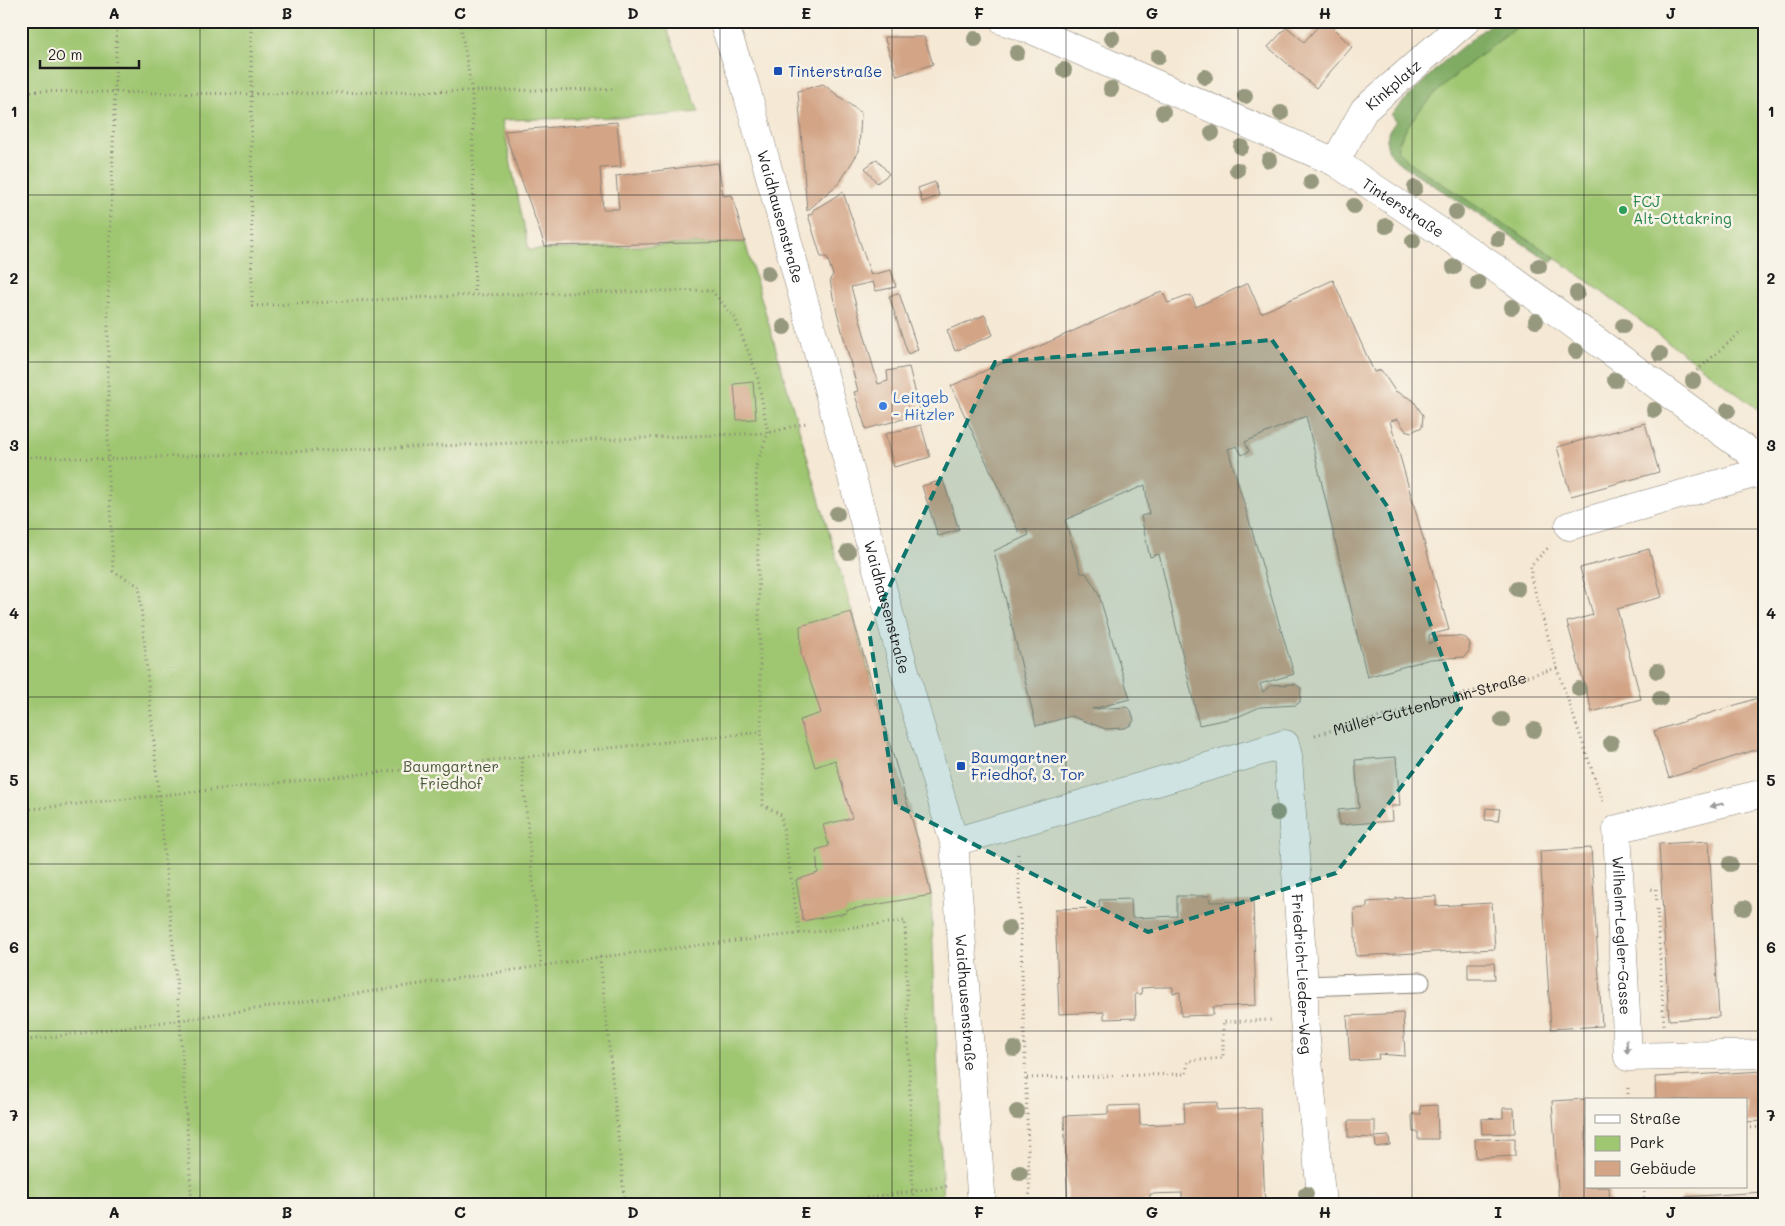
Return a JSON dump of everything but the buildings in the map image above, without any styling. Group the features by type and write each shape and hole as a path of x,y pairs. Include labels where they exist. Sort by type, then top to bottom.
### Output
{"street":[{"name":"Waidhausenstraße","path":"723,21 746,85 834,416 954,842 982,1194"},
{"name":"Tinterstraße","path":"1004,21 1032,30 1335,162 1510,278 1764,463"},
{"name":"Kinkplatz","path":"1335,162 1364,110 1466,21"},
{"path":"1570,526 1764,471"},
{"path":"954,842 1285,744"},
{"name":"Friedrich-Lieder-Weg","path":"1285,744 1288,756 1304,986 1304,1019 1322,1205"},
{"path":"1617,829 1764,793"},
{"name":"Wilhelm-Legler-Gasse","path":"1617,829 1628,1057 1764,1054"}],"lane":[{"path":"1304,986 1420,982"}],"path":[{"path":"117,21 108,306 108,459 113,571 139,586 157,796 180,1020 192,1205"},
{"path":"251,21 252,306 475,295 712,290 734,318 754,366 768,433 756,466 763,805 781,815 800,935"},
{"path":"460,21 472,93 475,295"},
{"path":"21,91 116,94 250,94 472,93 613,89"},
{"path":"1673,398 1700,366 1742,331"},
{"path":"21,456 108,459 768,433 834,416"},
{"path":"1570,526 1532,566 1531,577 1557,668 1600,797 1617,829"},
{"name":"Müller-Guttenbrunn-Straße","path":"1285,744 1557,668"},
{"path":"21,810 761,732"},
{"path":"521,757 541,966"},
{"path":"1022,848 1018,852 1030,1205"},
{"path":"1650,889 1656,889 1666,1056"},
{"path":"21,1041 180,1020 600,957 800,935 905,921 913,1205"},
{"path":"600,957 625,1205"},
{"path":"1655,977 1661,977"},
{"path":"1027,1078 1186,1074 1188,1061 1223,1058 1223,1022 1304,1019"},
{"path":"1748,1128 1764,1127"},
{"path":"1644,1188 1645,1205"},
{"path":"817,1205 912,1191 982,1194"}],"highlighted area":[{"path":"1272,340 1387,506 1461,708 1336,873 1148,932 896,805 869,630 995,362"}],"green space":[{"name":"Baumgartner Friedhof","path":"21,21 664,21 699,112 656,116 502,120 529,250 745,242 920,847 931,895 943,1205 21,1205"},
{"path":"1494,21 1525,21 1451,79 1433,96 1404,132 1397,149 1410,163 1555,257 1551,262 1397,161 1387,146 1389,132 1396,121 1391,114 1441,64"},
{"name":"FCJ Alt-Ottakring","path":"1525,21 1764,21 1764,414 1570,268 1410,163 1397,149 1405,131 1417,113 1433,96 1471,62"}],"place":[{"name":"Tinterstraße","path":"778,71"},
{"name":"FCJ Alt-Ottakring","path":"1623,210"},
{"name":"Leitgeb - Hitzler","path":"883,406"},
{"name":"Baumgartner Friedhof, 3. Tor","path":"961,766"}]}
